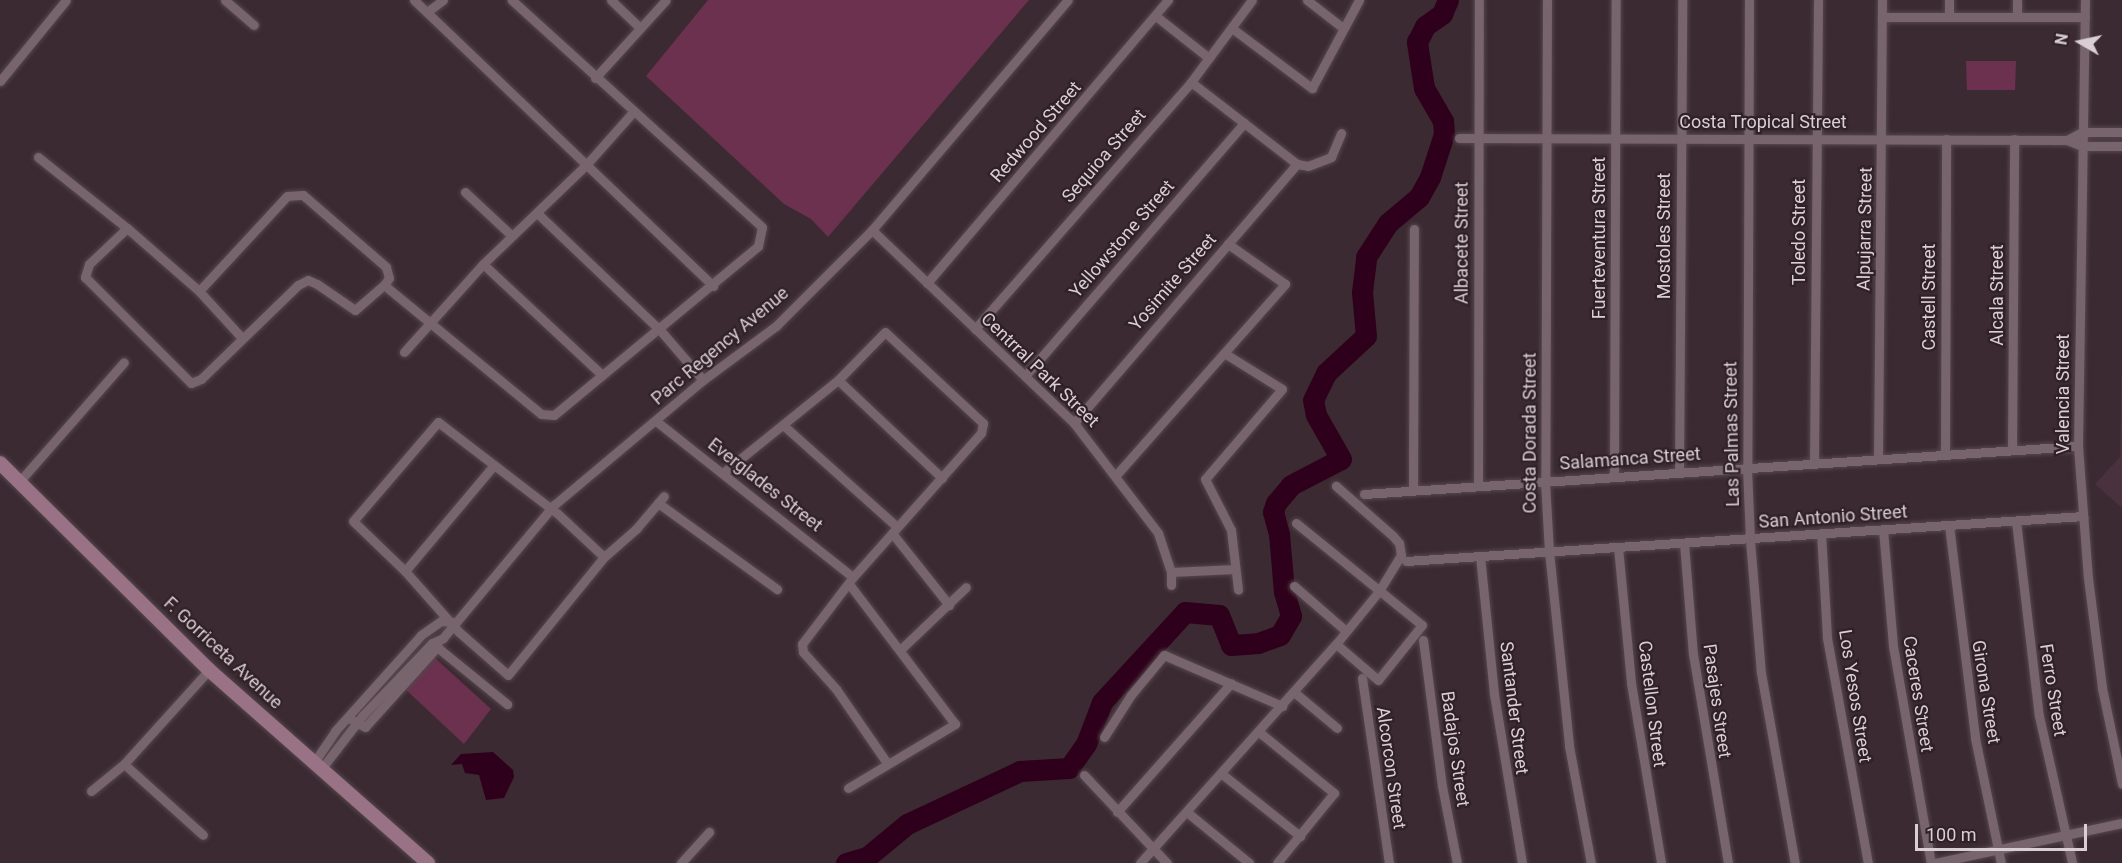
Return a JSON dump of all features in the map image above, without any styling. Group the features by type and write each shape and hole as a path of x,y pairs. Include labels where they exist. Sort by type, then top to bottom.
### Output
{"main road":[{"name":"F. Gorriceta Avenue","path":"0,463 209,670 428,863"}],"street":[{"path":"0,81 66,0"},
{"path":"225,0 254,25"},
{"path":"414,0 712,286"},
{"path":"427,12 443,0"},
{"path":"384,285 541,414 557,414 758,246 762,227 595,78 512,0"},
{"path":"611,0 640,28"},
{"path":"595,78 666,0"},
{"name":"Parc Regency Avenue","path":"353,720 365,727 373,719 551,509 703,380 776,326 872,230 1068,0"},
{"name":"Redwood Street","path":"927,283 1157,17 1168,0"},
{"name":"Sequioa Street","path":"975,329 1191,82 1233,29 1252,0"},
{"path":"1307,0 1342,28"},
{"path":"1233,29 1312,88 1342,28 1359,0"},
{"name":"Albacete Street","path":"1478,486 1479,0"},
{"name":"Costa Dorada Street","path":"1547,0 1545,482 1549,551 1569,746 1591,863"},
{"name":"Fuerteventura Street","path":"1614,477 1616,0"},
{"name":"Mostoles Street","path":"1679,473 1682,0"},
{"name":"Las Palmas Street","path":"1749,0 1746,468 1761,673 1795,863"},
{"name":"Toledo Street","path":"1814,464 1818,0"},
{"name":"Alpujarra Street","path":"1878,459 1882,0"},
{"path":"1949,0 1949,17"},
{"path":"2017,0 2017,17"},
{"name":"Valencia Street","path":"2085,0 2078,446 2102,688 2122,784"},
{"path":"1157,17 1209,58"},
{"path":"1882,17 2085,17"},
{"path":"1191,82 1297,164 1308,166 1330,158 1341,133"},
{"path":"404,352 483,264 586,165 634,111"},
{"name":"Yellowstone Street","path":"1025,376 1244,123"},
{"name":"Costa Tropical Street","path":"2067,140 2082,132 2122,132"},
{"name":"Costa Tropical Street","path":"1459,138 2014,139 2067,140 2082,146 2122,146"},
{"name":"Castell Street","path":"1945,455 1946,139"},
{"name":"Alcala Street","path":"2012,450 2014,139"},
{"path":"38,157 128,228 199,291 242,338"},
{"name":"Yosimite Street","path":"1074,423 1297,164"},
{"path":"465,192 511,236"},
{"path":"128,228 89,264 85,277 191,383 201,380 298,285 308,280 355,310 389,278 386,267 303,195 294,193 199,291"},
{"path":"537,213 660,330 703,380"},
{"path":"1413,490 1414,229"},
{"name":"Centrral Park Street","path":"872,230 1074,423 1117,474 1158,533 1171,572 1171,585"},
{"path":"1117,474 1285,284 1228,244"},
{"path":"483,264 602,375"},
{"path":"724,472 838,380 885,332 984,425 942,478 851,581 801,646 836,688 887,763 848,788"},
{"path":"1224,353 1282,389 1205,478 1231,530 1238,590"},
{"path":"19,482 124,362"},
{"path":"838,380 942,478"},
{"name":"Everglades Street","path":"656,421 724,472 851,581 955,724 887,763"},
{"path":"604,557 551,509 438,422 353,520 405,571 453,622 459,632 508,675 604,557 661,499 777,590"},
{"path":"783,425 895,530 949,605"},
{"name":"Salamanca Street","path":"1364,494 2078,446"},
{"path":"405,571 494,465"},
{"path":"1140,863 1154,852 1336,644 1379,591 1401,555 1399,543 1336,486"},
{"name":"San Antonio Street","path":"1406,561 1750,540 1821,533 2084,516"},
{"name":"Ferro Street","path":"2016,521 2039,716 2072,863"},
{"path":"1296,523 1422,625 1381,678 1375,679 1336,644"},
{"name":"Girona Street","path":"1949,525 1959,628 2001,863"},
{"name":"Caceres Street","path":"1883,529 1893,646 1933,863"},
{"name":"Los Yesos Street","path":"1821,533 1827,638 1868,863"},
{"name":"Pasajes Street","path":"1684,543 1693,654 1728,863"},
{"name":"Castellon Street","path":"1618,547 1631,683 1661,863"},
{"name":"Santander Street","path":"1480,556 1494,694 1522,863"},
{"path":"1171,572 1235,569"},
{"path":"1294,586 1346,632"},
{"path":"900,650 966,587"},
{"path":"318,765 421,635 441,621 453,622"},
{"path":"421,635 507,704"},
{"name":"Badajos Street","path":"1423,640 1442,786 1457,863"},
{"path":"1104,738 1160,656 1231,683 1282,706"},
{"path":"91,791 124,764 209,670"},
{"name":"Alcorcon Street","path":"1362,678 1389,863"},
{"path":"1117,812 1231,683"},
{"path":"1294,692 1337,728"},
{"path":"1259,732 1334,793 1277,863"},
{"path":"124,764 203,835"},
{"path":"1222,774 1300,836"},
{"path":"1084,775 1154,852 1167,863"},
{"path":"1188,813 1249,863"},
{"path":"1933,863 2065,837 2122,823"},
{"path":"681,863 709,832"}],"shaded area":[{"path":"708,0 1029,0 828,237 811,219 784,204 646,76"},
{"path":"1966,61 2016,61 2015,90 1967,90"},
{"path":"2122,349 2122,508 2095,484 2120,457"},
{"path":"434,657 491,709 464,744 404,688"},
{"path":"493,752 513,770 514,777 504,798 486,800 479,775 465,773 462,764 451,765 461,754"}],"waterway":[{"path":"846,863 867,857 907,824 1020,771 1069,768 1086,744 1102,702 1185,612 1219,615 1231,645 1258,643 1280,635 1291,616 1284,592 1279,534 1273,512 1276,503 1291,485 1341,459 1316,415 1313,400 1326,373 1366,336 1362,292 1366,257 1388,223 1419,197 1430,177 1444,134 1443,121 1424,88 1417,42 1425,26 1442,14 1448,0"}]}
